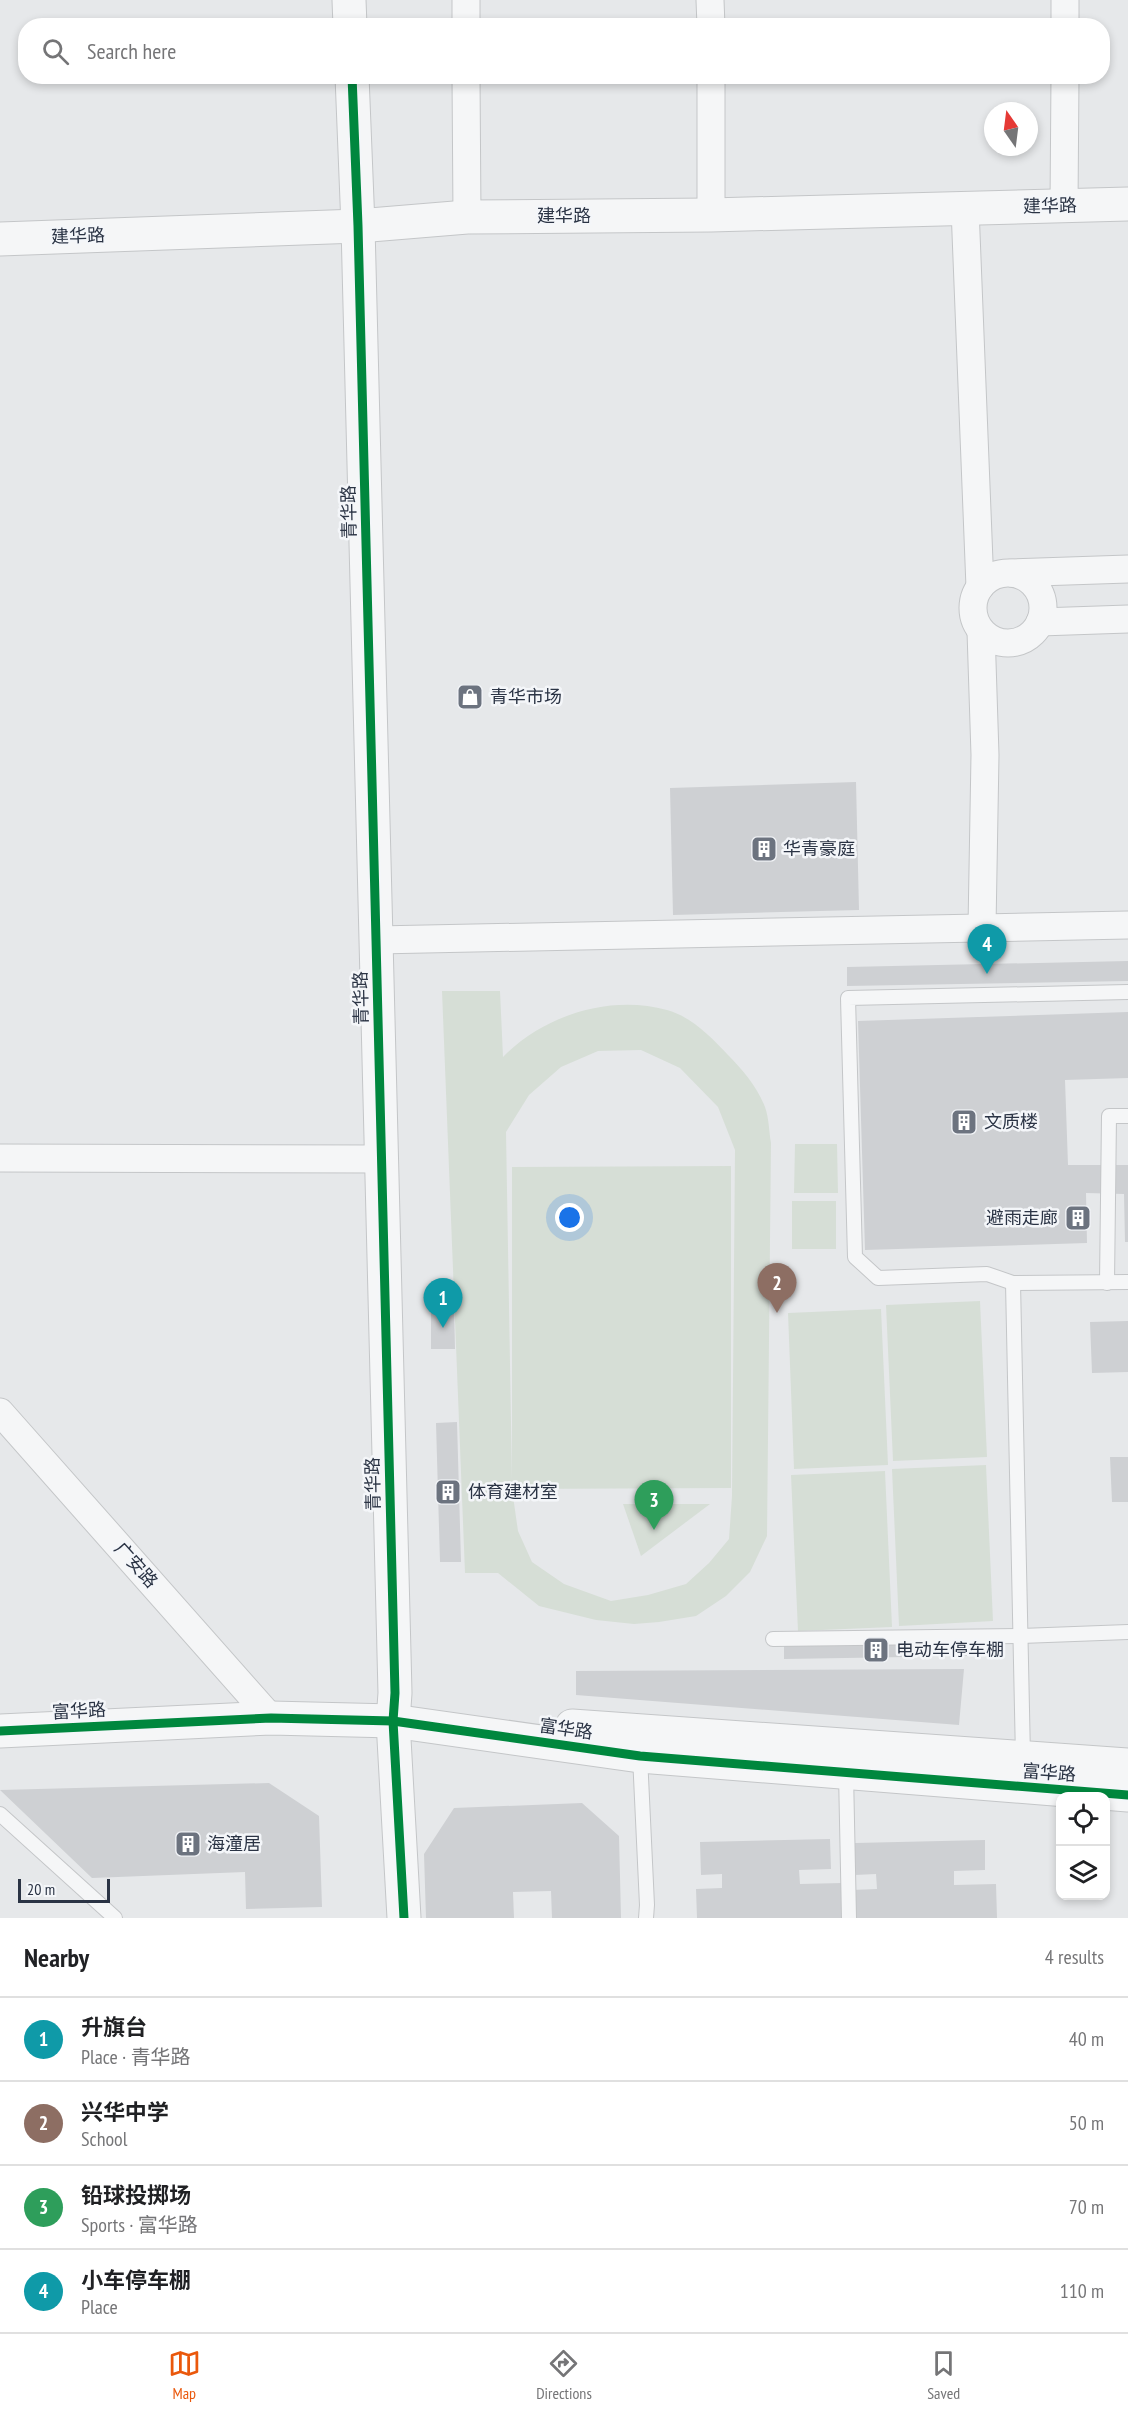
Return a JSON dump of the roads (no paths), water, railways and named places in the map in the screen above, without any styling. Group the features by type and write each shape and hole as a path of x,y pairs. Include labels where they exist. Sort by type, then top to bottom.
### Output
{"street":[{"path":"349,0 350,18"},
{"path":"466,0 466,18"},
{"path":"711,0 711,18"},
{"path":"1065,0 1065,18"},
{"name":"青华路","path":"352,84 382,1159 393,1721 404,1918"},
{"path":"466,84 467,217"},
{"path":"711,84 711,215"},
{"path":"1064,206 1065,84"},
{"name":"建华路","path":"0,239 358,226 467,217 711,215 1128,204"},
{"path":"965,208 980,587"},
{"path":"1010,573 1021,575 1031,581 1038,590 1043,612 1034,632 1013,643 996,641 981,631 975,621 972,609 974,597 988,578 1010,573 1128,569"},
{"path":"1040,622 1128,619"},
{"path":"981,631 985,755 982,927"},
{"path":"376,940 1128,925"},
{"path":"0,1158 382,1159"},
{"name":"广安路","path":"0,1412 272,1718"},
{"name":"富华路","path":"0,1731 272,1718 393,1721 437,1717 1128,1765"},
{"name":"富华路","path":"393,1721 640,1756 1128,1795"}],"lane":[{"path":"1128,992 848,998 855,1257 878,1278 987,1274 1013,1283 1128,1282"},
{"path":"1107,1283 1109,1116 1128,1116"},
{"path":"1013,1283 1023,1757"},
{"path":"773,1639 1021,1636 1128,1632"},
{"path":"640,1756 646,1918"},
{"path":"846,1773 849,1918"},
{"path":"0,1814 115,1918"}],"place":[{"name":"青华市场","path":"470,697"},
{"name":"华青豪庭","path":"764,849"},
{"name":"小车停车棚","path":"987,974"},
{"name":"文质楼","path":"964,1122"},
{"name":"避雨走廊","path":"1078,1218"},
{"name":"兴华中学","path":"777,1313"},
{"name":"升旗台","path":"443,1328"},
{"name":"体育建材室","path":"448,1492"},
{"name":"铅球投掷场","path":"654,1530"},
{"name":"电动车停车棚","path":"876,1650"},
{"name":"海潼居","path":"188,1844"}]}
